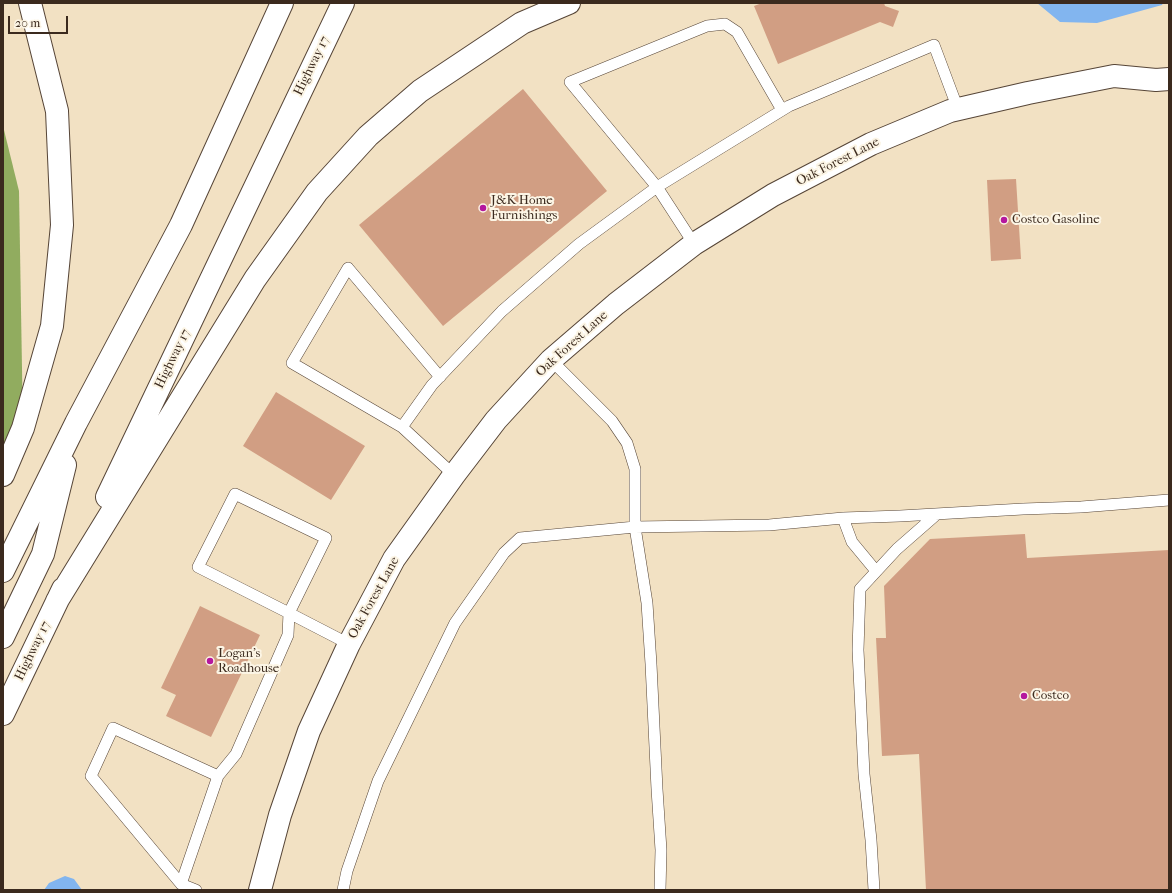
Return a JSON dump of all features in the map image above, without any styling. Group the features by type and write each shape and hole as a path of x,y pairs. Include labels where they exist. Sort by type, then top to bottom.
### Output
{"main road":[{"path":"3,475 23,428 52,326 62,225 56,111 30,3"},
{"path":"3,571 76,423 181,225 282,3"},
{"name":"Highway 17","path":"3,714 343,3"},
{"path":"57,601 255,279 317,192 368,136 420,91 522,23 569,3"},
{"name":"Oak Forest Lane","path":"260,890 280,815 309,731 349,644 394,558 496,420 551,360 616,304 694,244 773,195 871,144 950,111 1028,93 1169,64"},
{"name":"Oak Forest Lane","path":"1114,76 1156,80 1169,79"},
{"path":"3,637 43,554 76,423"}],"lane":[{"path":"694,244 657,187 570,82 706,26 725,24 737,32 782,110"},
{"path":"402,427 432,386 502,311 579,244 657,187 782,110 934,45 958,109"},
{"path":"440,377 348,268 292,363 402,427 454,475"},
{"path":"551,360 612,421 627,442 635,469 635,527 647,603 651,656 656,789 661,850 660,890"},
{"path":"181,884 218,776 236,754 288,634 289,613 326,538 235,494 198,568 289,613 349,644"},
{"path":"343,890 347,871 378,781 455,623 504,553 520,538 635,527 769,525 842,518 1081,507 1169,500"},
{"path":"874,890 871,840 864,774 858,650 860,590 897,549 937,514"},
{"path":"842,518 852,542 876,571"},
{"path":"196,890 181,884 91,776 114,728 218,776"}],"green space":[{"path":"3,126 19,191 23,428 3,475"}],"water":[{"path":"1037,3 1163,3 1162,5 1097,23 1060,22"},
{"path":"65,876 74,879 82,890 44,890 49,883"}],"building":[{"path":"762,3 884,3 885,6 899,11 893,27 880,22 778,64 754,6"},
{"name":"J&K Home Furnishings","path":"523,89 607,191 443,326 359,225"},
{"name":"Costco Gasoline","path":"1016,179 1021,259 991,261 987,180"},
{"path":"276,392 365,446 331,500 243,446"},
{"name":"Costco","path":"1025,534 1027,558 1169,550 1169,890 926,890 919,754 882,756 876,638 886,638 884,586 930,539"},
{"name":"Logan's Roadhouse","path":"200,606 260,635 211,737 166,716 176,695 161,688"}],"place":[{"name":"J&K Home Furnishings","path":"483,208"},
{"name":"Costco Gasoline","path":"1004,220"},
{"name":"Logan's Roadhouse","path":"210,661"},
{"name":"Costco","path":"1024,696"}]}
